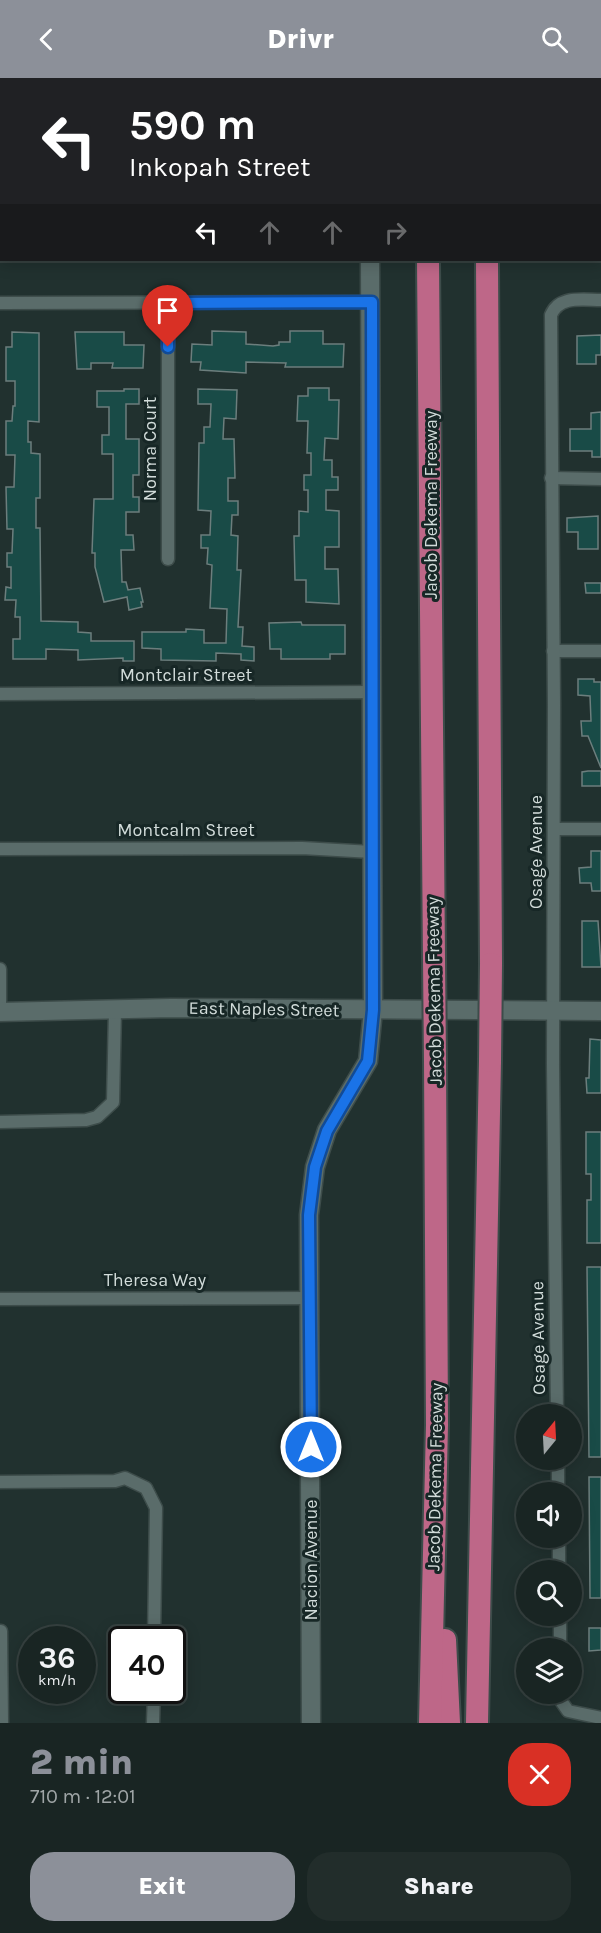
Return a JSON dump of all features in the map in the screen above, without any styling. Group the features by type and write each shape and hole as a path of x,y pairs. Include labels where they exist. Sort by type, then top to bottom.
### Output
{"highway":[{"path":"423,261 430,302"},
{"name":"Jacob Dekema Freeway","path":"429,261 437,1425 430,1723"},
{"path":"477,1723 490,964 487,261"},
{"path":"488,292 497,261"},
{"path":"489,1060 490,1723"},
{"path":"437,1425 449,1723"}],"street":[{"name":"Nacion Avenue","path":"312,1723 309,1215 315,1167 327,1131 368,1061 373,1010 370,261"},
{"name":"Osage Avenue","path":"557,1404 551,315 560,303 571,300 601,300"},
{"path":"0,303 372,302"},
{"name":"Norma Court","path":"168,303 168,559"},
{"path":"551,478 601,479"},
{"path":"554,651 601,651"},
{"name":"Montclair Street","path":"0,694 372,692"},
{"path":"554,829 601,829"},
{"name":"Montcalm Street","path":"0,849 302,848 372,852"},
{"path":"0,969 0,1012"},
{"path":"0,1122 86,1120 97,1117 113,1102 115,1010"},
{"name":"East Naples Street","path":"0,1012 115,1010 601,1011"},
{"name":"Theresa Way","path":"0,1299 310,1298"},
{"path":"0,1482 115,1481 125,1478 146,1488 156,1508 154,1626"},
{"path":"1,1631 2,1723"},
{"path":"153,1723 154,1704"},
{"path":"563,1704 568,1711 601,1718"}],"building":[{"path":"212,331 246,332 246,344 273,346 279,345 279,342 290,342 290,331 323,331 323,344 344,344 343,367 285,367 286,363 246,362 246,373 200,370 201,362 191,362 192,344 212,345"},
{"path":"12,332 39,333 39,422 28,421 28,442 31,442 31,453 40,454 40,498 36,498 36,528 40,528 41,621 78,622 78,632 91,633 91,641 134,641 134,661 123,661 123,658 78,660 78,650 46,649 46,659 13,659 13,639 20,639 20,617 15,617 16,600 5,600 6,587 11,588 11,567 7,567 7,553 12,553 13,529 7,529 6,487 14,487 15,455 6,455 6,421 12,421 13,406 15,406 15,381 6,381 6,347 12,347"},
{"path":"75,332 124,332 124,345 144,345 143,368 112,368 113,363 91,363 91,369 77,369"},
{"path":"601,335 601,355 596,355 596,364 577,364 577,336"},
{"path":"308,388 329,388 329,400 339,400 338,439 325,438 324,460 332,460 332,477 338,477 338,490 326,490 326,510 339,511 339,547 325,547 325,569 338,569 339,604 306,602 306,580 295,580 294,536 299,536 299,511 308,512 308,490 304,490 304,475 311,475 311,453 307,453 308,421 297,421 298,396 308,396"},
{"path":"124,389 139,389 139,404 126,404 126,439 139,439 139,475 133,475 133,497 139,497 139,512 126,512 126,535 133,535 134,550 121,550 122,582 126,582 128,590 140,588 143,602 141,602 142,607 129,610 127,597 104,602 95,567 95,553 92,553 94,499 113,499 113,454 102,454 102,435 109,435 109,407 97,407 97,391 124,391"},
{"path":"198,389 237,390 236,419 224,418 223,439 234,439 235,478 228,478 228,501 238,501 238,515 232,515 231,535 238,536 237,570 241,570 238,627 243,627 242,646 254,647 254,661 241,660 241,654 216,653 216,661 161,660 161,649 142,648 142,632 186,632 186,629 204,630 204,643 226,643 227,609 210,608 212,565 207,564 208,548 201,548 201,535 210,535 211,511 198,510 199,443 204,443 204,427 210,427 211,404 198,404"},
{"path":"601,412 601,457 592,457 592,451 570,451 570,429 591,429 591,413"},
{"path":"598,516 598,549 578,549 578,532 567,532 567,518"},
{"path":"585,583 601,583 601,593 586,593"},
{"path":"301,622 302,625 345,625 345,654 330,654 330,659 281,659 281,649 270,649 269,623"},
{"path":"578,679 594,679 594,682 601,682 601,768 588,736 582,736 581,721 591,721 590,696 578,695"},
{"path":"601,771 601,786 582,786 582,772"},
{"path":"591,851 601,851 601,891 592,891 591,883 580,883 579,868 591,867"},
{"path":"582,921 598,921 601,967 582,967"},
{"path":"590,1039 601,1040 601,1093 587,1093 586,1078 589,1078"},
{"path":"586,1132 601,1132 601,1243 587,1243 587,1200 591,1200 591,1174 586,1174"},
{"path":"587,1267 601,1267 601,1457 589,1457"},
{"path":"589,1477 601,1477 601,1598 590,1598"},
{"path":"589,1628 601,1628 601,1650 589,1651"}],"route":[{"path":"168,347 168,303 372,302 373,1010 368,1061 350,1096 327,1131 315,1167 311,1194 309,1215 311,1447"}]}
